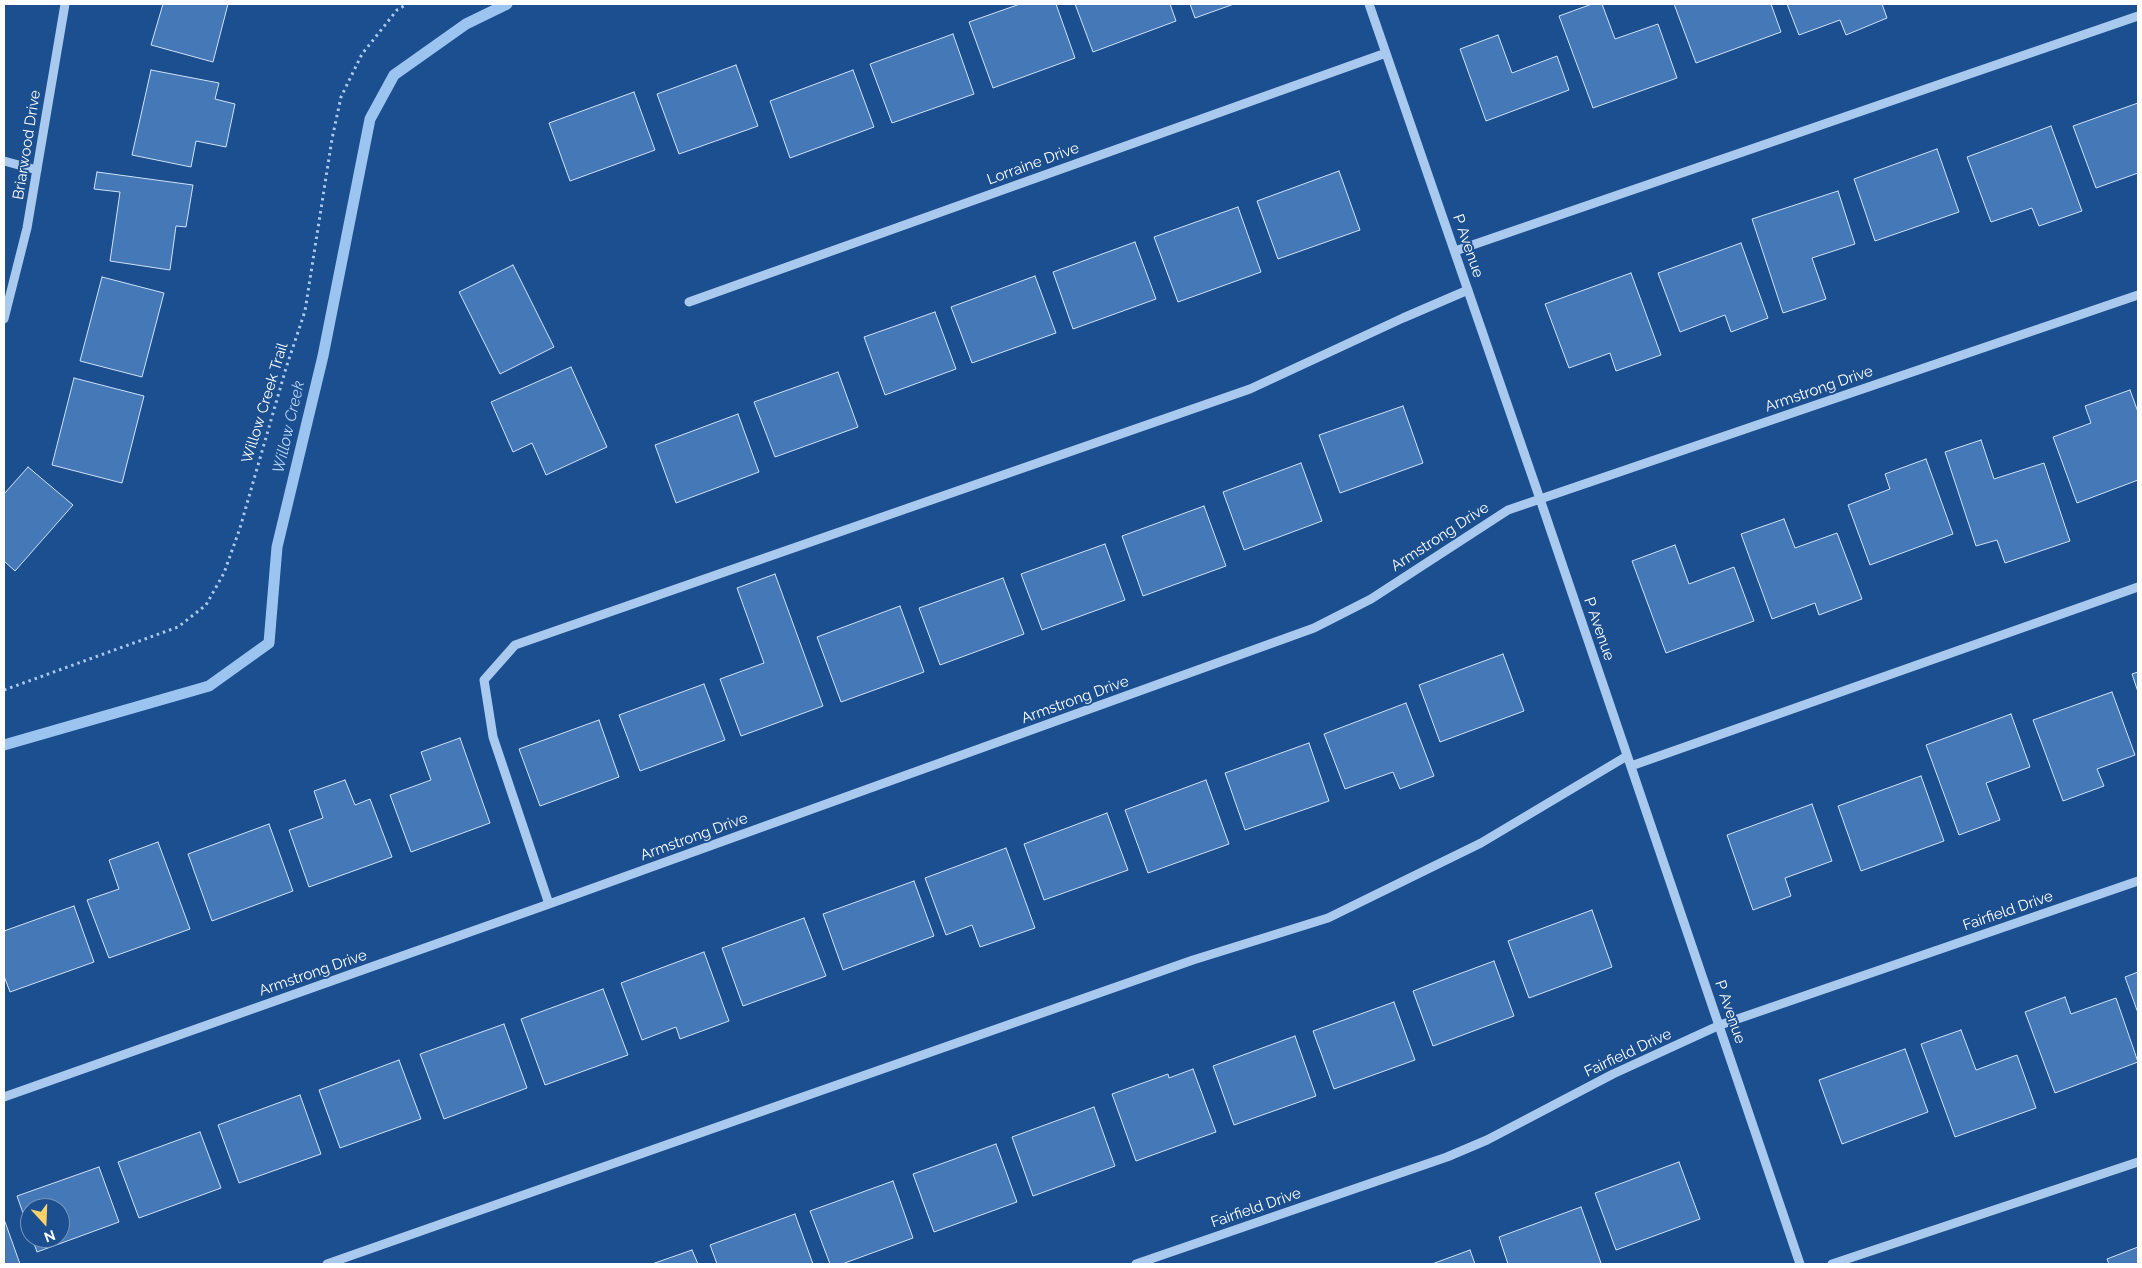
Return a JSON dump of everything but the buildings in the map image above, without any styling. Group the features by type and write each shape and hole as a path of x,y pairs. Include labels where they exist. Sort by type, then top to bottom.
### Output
{"street":[{"name":"Briarwood Drive","path":"4,319 27,228 65,4"},
{"name":"P Avenue","path":"1369,4 1540,498 1800,1264"},
{"path":"1455,251 2138,16"},
{"name":"Lorraine Drive","path":"689,302 1386,52"},
{"path":"4,161 37,170"},
{"path":"549,904 493,737 484,680 515,645 1250,389 1468,290"},
{"name":"Armstrong Drive","path":"4,1097 549,904 1314,628 1372,599 1508,510 2138,295"},
{"path":"1631,766 2138,587"},
{"path":"327,1264 1193,960 1328,918 1481,843 1628,756"},
{"name":"Fairfield Drive","path":"1136,1264 1455,1153 1487,1140 1613,1074 1720,1025 2138,881"},
{"path":"1832,1264 2138,1162"}],"path":[{"name":"Willow Creek Trail","path":"4,690 178,627 206,605 224,573 237,537 286,368 305,311 332,139 341,96 362,54 397,10 407,4"}],"waterway":[{"name":"Willow Creek","path":"4,745 209,686 269,643 277,547 323,356 370,119 394,75 466,24 507,4"}]}
